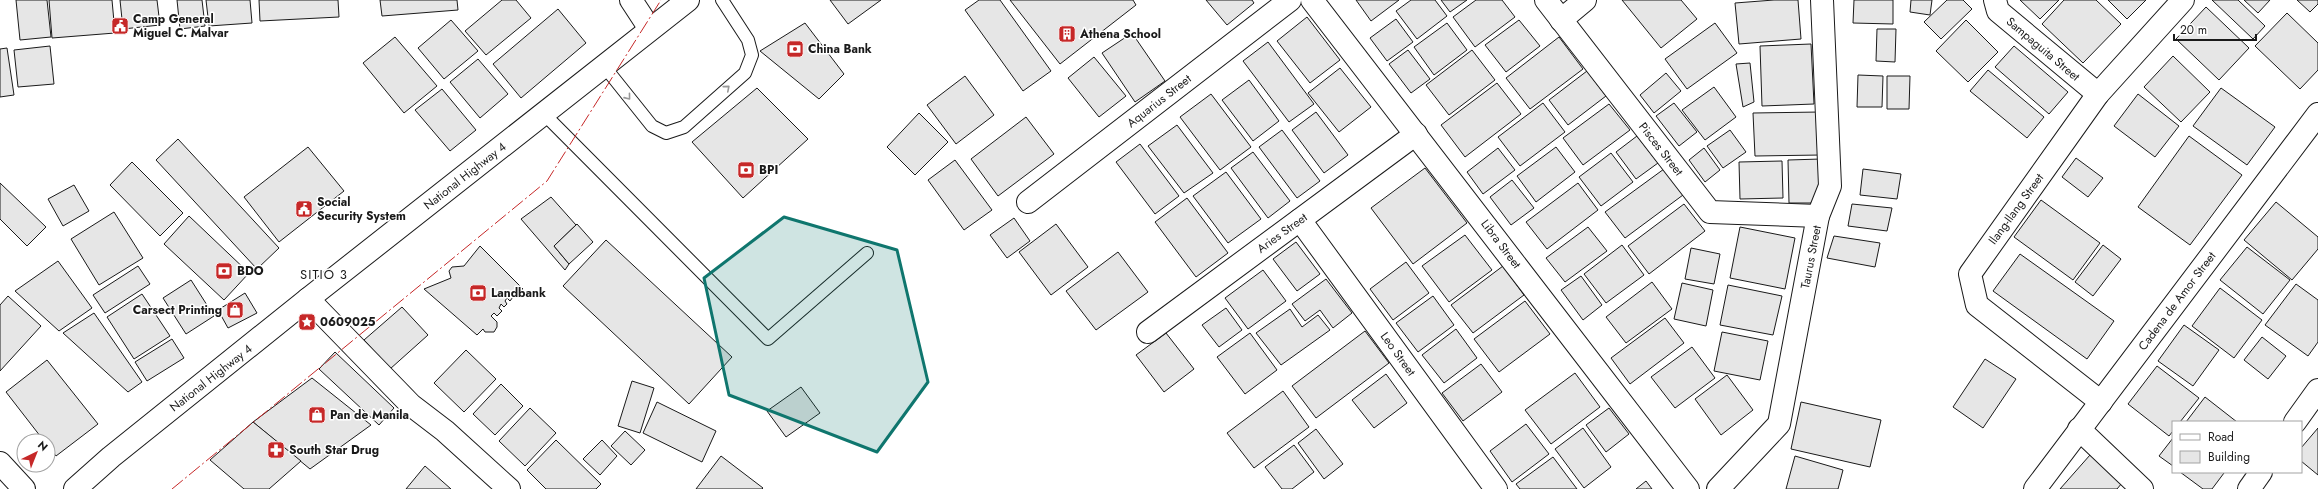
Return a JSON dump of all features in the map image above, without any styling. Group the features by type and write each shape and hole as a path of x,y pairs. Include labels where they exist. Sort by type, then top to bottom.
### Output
{"street":[{"path":"630,0 650,29"},
{"name":"National Highway 4","path":"75,489 111,457 308,299 688,0"},
{"name":"Aquarius Street","path":"1028,202 1290,0"},
{"name":"Libra Street","path":"1312,0 1688,489"},
{"name":"Pisces Street","path":"1546,0 1710,212 1818,216"},
{"path":"1561,20 1585,0"},
{"name":"Taurus Street","path":"1718,489 1780,424 1818,216 1830,186 1822,0"},
{"name":"Sampaguita Street","path":"1995,0 1998,11 2098,94"},
{"name":"Ilang-Ilang Street","path":"2101,402 1977,305 1970,274 2098,94 2183,0"},
{"name":"Cadena de Amor Street","path":"2035,489 2318,114"},
{"name":"Aries Street","path":"1148,332 1416,134"},
{"name":"Leo Street","path":"1300,220 1496,489"},
{"path":"308,299 411,405 445,431 509,489"},
{"path":"2297,421 2318,390"},
{"path":"2079,429 2142,489"},
{"path":"0,463 24,489"},
{"path":"2249,489 2260,473"}],"lane":[{"path":"604,66 652,126 666,133 684,127 745,73 752,55 748,40 722,0"},
{"path":"544,114 768,339 867,252"}],"highlighted area":[{"path":"784,217 897,250 928,382 877,452 729,395 704,278"}],"building":[{"path":"16,0 47,0 51,37 20,40"},
{"path":"49,0 112,0 115,33 52,38"},
{"path":"120,0 157,0 160,25 123,29"},
{"path":"177,0 202,0 205,26 180,29"},
{"path":"206,0 250,0 252,23 209,26"},
{"path":"259,0 338,0 339,17 260,21"},
{"path":"380,0 457,0 458,10 382,16"},
{"path":"502,0 516,0 531,18 486,55 465,31"},
{"path":"830,0 881,0 848,24"},
{"path":"979,0 1000,0 1051,71 1023,91 965,10"},
{"name":"Athena School","path":"1010,0 1133,0 1136,5 1060,64"},
{"path":"1206,0 1252,0 1254,3 1227,25"},
{"path":"1356,0 1399,0 1371,21"},
{"path":"1411,0 1435,0 1447,16 1417,39 1396,11"},
{"path":"1441,0 1467,0 1450,12"},
{"path":"1476,0 1502,0 1515,17 1475,47 1453,17"},
{"path":"1622,0 1681,0 1697,19 1661,48"},
{"path":"1798,0 1801,39 1739,44 1735,3"},
{"path":"1854,0 1893,0 1893,24 1853,23"},
{"path":"1911,0 1932,0 1930,15 1910,12"},
{"path":"1947,0 1963,0 1972,9 1941,39 1924,22"},
{"path":"2020,0 2059,0 2040,19"},
{"path":"2064,0 2096,0 2121,24 2083,63 2042,24"},
{"path":"2108,0 2146,0 2127,19"},
{"path":"2212,0 2238,0 2265,26 2253,39"},
{"path":"2244,0 2270,0 2258,13"},
{"path":"2297,0 2318,0 2318,4 2310,12"},
{"path":"2206,7 2249,48 2219,80 2176,39"},
{"path":"558,9 586,43 521,98 493,64"},
{"path":"2287,13 2318,43 2318,70 2300,89 2255,46"},
{"path":"1307,17 1340,60 1310,83 1277,41"},
{"path":"1396,19 1413,42 1387,61 1370,38"},
{"path":"451,20 478,51 444,79 418,48"},
{"path":"1519,20 1540,46 1506,72 1485,45"},
{"path":"1966,20 1998,52 1968,82 1936,51"},
{"path":"805,23 844,74 819,99 760,51"},
{"path":"1447,23 1467,50 1434,75 1414,47"},
{"path":"1715,23 1737,53 1687,89 1665,59"},
{"path":"1877,29 1896,29 1895,62 1876,61"},
{"path":"1132,33 1165,81 1135,102 1102,53"},
{"path":"395,37 437,86 404,113 363,63"},
{"path":"1559,37 1583,69 1530,109 1506,78"},
{"path":"1268,42 1314,104 1289,122 1243,61"},
{"path":"1811,44 1814,104 1762,106 1760,46"},
{"path":"50,46 54,84 18,87 14,50"},
{"path":"2014,46 2068,92 2049,114 1995,67"},
{"path":"7,48 14,95 0,97 0,49"},
{"path":"1408,50 1430,79 1411,93 1389,64"},
{"path":"1472,50 1495,80 1449,115 1426,85"},
{"path":"2173,56 2210,92 2181,122 2144,87"},
{"path":"1094,57 1126,96 1099,117 1068,78"},
{"path":"478,59 508,94 480,118 450,82"},
{"path":"1750,63 1754,102 1743,107 1736,64"},
{"path":"1340,68 1371,107 1339,132 1308,93"},
{"path":"1988,70 2044,117 2027,138 1970,91"},
{"path":"1587,71 1606,96 1568,125 1549,100"},
{"path":"1666,73 1681,91 1654,113 1640,95"},
{"path":"1858,75 1883,76 1882,107 1857,107"},
{"path":"965,76 994,115 956,144 927,105"},
{"path":"1887,76 1910,76 1909,109 1887,109"},
{"path":"1249,80 1279,121 1253,141 1222,100"},
{"path":"1497,83 1521,114 1465,157 1441,125"},
{"path":"1714,87 1736,117 1705,140 1682,110"},
{"name":"BPI","path":"757,88 808,139 743,198 692,142"},
{"path":"2221,88 2275,127 2247,165 2193,126"},
{"path":"442,89 476,130 450,151 415,110"},
{"path":"1211,94 1251,147 1220,170 1180,117"},
{"path":"2138,94 2179,126 2155,157 2114,126"},
{"path":"1543,103 1565,132 1520,166 1498,137"},
{"path":"1674,103 1697,132 1679,146 1656,116"},
{"path":"1609,104 1630,130 1583,165 1563,138"},
{"path":"1316,112 1348,155 1324,173 1292,130"},
{"path":"1820,112 1821,155 1755,156 1753,113"},
{"path":"919,113 948,142 915,175 887,147"},
{"path":"1026,117 1054,154 998,196 971,159"},
{"path":"1177,125 1213,173 1184,193 1148,146"},
{"path":"1282,130 1320,181 1297,198 1259,147"},
{"path":"1730,130 1746,152 1723,168 1707,146"},
{"path":"1637,136 1658,163 1636,179 1616,152"},
{"path":"2189,136 2242,175 2190,245 2138,207"},
{"path":"178,139 279,248 257,269 156,160"},
{"path":"1140,144 1179,196 1155,214 1116,162"},
{"path":"308,147 344,191 279,242 244,197"},
{"path":"1556,147 1575,172 1536,202 1517,176"},
{"path":"1498,148 1515,170 1483,194 1467,172"},
{"path":"1704,148 1720,170 1705,182 1689,160"},
{"path":"1253,152 1290,201 1268,218 1231,168"},
{"path":"1611,153 1633,182 1601,206 1579,177"},
{"path":"2076,158 2103,178 2088,197 2062,177"},
{"path":"1821,159 1822,203 1789,203 1788,160"},
{"path":"955,160 992,210 964,230 928,180"},
{"path":"1782,161 1783,198 1740,199 1739,162"},
{"path":"132,162 183,213 160,236 110,185"},
{"path":"1425,168 1467,223 1413,264 1371,208"},
{"path":"1664,169 1683,195 1625,238 1605,212"},
{"path":"1863,169 1901,174 1897,199 1860,195"},
{"path":"1226,172 1261,219 1228,243 1193,196"},
{"path":"1512,180 1534,208 1511,225 1490,197"},
{"path":"0,183 46,227 27,246 0,219"},
{"path":"1578,183 1598,210 1547,249 1526,222"},
{"path":"74,185 89,211 63,226 48,199"},
{"path":"551,197 576,225 554,246 569,264 565,270 521,219"},
{"path":"1187,198 1228,253 1196,277 1155,222"},
{"path":"2041,200 2100,243 2073,280 2014,237"},
{"path":"2276,202 2318,237 2318,249 2292,280 2244,240"},
{"path":"1684,204 1705,231 1649,274 1628,246"},
{"path":"1852,204 1892,208 1887,231 1848,226"},
{"path":"114,212 143,258 99,285 71,239"},
{"path":"189,216 249,273 224,300 164,244"},
{"path":"1014,218 1030,241 1007,258 990,235"},
{"path":"577,224 593,242 569,264 554,246"},
{"path":"1056,224 1088,267 1051,295 1019,252"},
{"path":"1588,227 1607,251 1565,282 1546,258"},
{"path":"1740,227 1795,238 1785,289 1730,278"},
{"path":"1465,235 1492,270 1449,302 1422,266"},
{"path":"1834,236 1880,243 1875,267 1827,258"},
{"path":"606,240 732,357 689,404 563,286"},
{"path":"1296,242 1320,274 1297,291 1273,259"},
{"path":"1622,245 1644,275 1606,303 1584,274"},
{"path":"2103,245 2121,259 2093,296 2075,282"},
{"path":"480,246 523,289 518,294 515,290 511,295 513,297 510,301 507,298 505,301 507,304 504,307 501,304 499,308 502,311 497,316 494,313 491,316 497,322 497,327 494,332 485,332 483,329 477,335 424,289 451,278 449,271 452,267 464,266"},
{"path":"2247,247 2290,280 2263,314 2220,280"},
{"path":"1691,248 1720,254 1714,284 1685,279"},
{"path":"1118,252 1148,292 1096,330 1066,291"},
{"path":"2020,254 2114,321 2087,359 1993,291"},
{"path":"58,261 92,308 59,331 15,291"},
{"path":"1406,262 1429,293 1393,320 1370,289"},
{"path":"138,266 150,284 105,313 93,295"},
{"path":"1503,266 1524,295 1473,333 1451,305"},
{"path":"1263,270 1286,301 1248,329 1225,298"},
{"path":"1581,276 1602,305 1583,320 1561,290"},
{"path":"1326,279 1352,313 1333,328 1320,310 1305,321 1292,304"},
{"path":"191,280 214,316 186,334 163,298"},
{"path":"1652,282 1672,309 1626,343 1606,317"},
{"path":"1682,283 1713,290 1706,326 1674,319"},
{"path":"2296,284 2318,300 2318,342 2308,356 2265,325"},
{"path":"1728,285 1782,296 1773,335 1720,325"},
{"path":"2220,288 2262,320 2234,358 2192,326"},
{"path":"245,293 257,313 228,328 218,310"},
{"path":"142,294 170,336 134,359 107,317"},
{"path":"8,296 41,326 0,371 0,305"},
{"path":"1433,296 1454,325 1418,352 1396,323"},
{"path":"1525,301 1550,334 1499,372 1474,339"},
{"path":"402,307 428,335 390,369 364,340"},
{"path":"1226,308 1242,330 1219,347 1202,325"},
{"path":"1290,309 1302,327 1318,315 1330,330 1281,365 1256,333"},
{"path":"94,313 142,382 128,392 63,333"},
{"path":"1665,318 1684,343 1630,384 1611,358"},
{"path":"2184,325 2219,350 2193,386 2158,361"},
{"path":"1456,329 1477,358 1444,383 1422,355"},
{"path":"1365,331 1389,363 1316,418 1292,386"},
{"path":"1722,332 1768,341 1760,380 1714,371"},
{"path":"1166,333 1194,369 1164,392 1136,355"},
{"path":"1250,333 1277,370 1245,394 1217,357"},
{"path":"2262,337 2286,356 2268,379 2244,360"},
{"path":"172,339 184,358 147,381 135,362"},
{"path":"1692,347 1715,378 1675,408 1651,377"},
{"path":"466,350 496,379 464,412 434,383"},
{"path":"335,352 394,408 379,425 319,369"},
{"path":"1985,359 2016,379 1983,428 1953,407"},
{"path":"47,360 98,424 56,456 56,433 38,433 6,392"},
{"path":"1481,364 1502,392 1463,421 1442,393"},
{"path":"2157,366 2199,398 2181,421 2172,421 2172,432 2169,436 2128,404"},
{"path":"1575,373 1600,407 1551,444 1525,410"},
{"path":"1386,374 1407,403 1374,428 1352,400"},
{"path":"1727,375 1753,410 1721,435 1695,399"},
{"path":"312,378 371,425 310,469 253,422"},
{"path":"632,381 654,388 640,433 618,426"},
{"path":"501,384 523,406 495,435 473,414"},
{"path":"801,387 820,413 786,437 767,411"},
{"path":"1283,391 1309,427 1254,468 1227,433"},
{"path":"2205,397 2236,421 2187,421"},
{"path":"657,402 716,431 702,462 643,433"},
{"path":"1801,402 1881,420 1870,467 1791,449"},
{"path":"530,408 556,433 525,466 499,441"},
{"path":"1609,408 1629,434 1606,452 1586,425"},
{"path":"253,422 301,461 269,489 244,489 210,460"},
{"path":"1526,424 1549,454 1512,482 1490,451"},
{"path":"1583,428 1611,467 1584,488 1555,449"},
{"path":"2318,428 2318,475 2302,462 2302,447"},
{"path":"1316,429 1343,464 1324,479 1298,443"},
{"path":"625,431 645,450 631,465 611,446"},
{"path":"2172,439 2172,465 2159,456"},
{"path":"556,440 601,484 596,489 546,489 527,470"},
{"path":"602,440 617,456 600,475 583,459"},
{"path":"1294,445 1314,472 1292,489 1282,489 1265,467"},
{"path":"2090,455 2122,483 2117,489 2060,489"},
{"path":"721,456 763,488 696,489"},
{"path":"1795,456 1843,470 1838,489 1786,489"},
{"path":"1553,457 1577,489 1520,489 1516,484"},
{"path":"425,466 451,489 406,489"},
{"path":"2181,473 2224,473 2212,489 2203,489"},
{"path":"1646,481 1652,489 1636,489"}],"power":[{"path":"172,489 547,181 661,0"}],"place":[{"name":"Camp General Miguel C. Malvar","path":"120,26"},
{"name":"Athena School","path":"1067,34"},
{"name":"China Bank","path":"795,49"},
{"name":"BPI","path":"746,170"},
{"name":"Social Security System","path":"304,209"},
{"name":"BDO","path":"224,271"},
{"name":"Landbank","path":"478,293"},
{"name":"Carsect Printing","path":"235,310"},
{"name":"0609025","path":"307,322"},
{"name":"Pan de Manila","path":"317,415"},
{"name":"South Star Drug","path":"276,450"}],"district":[{"name":"SITIO 3","path":"324,274"}]}
